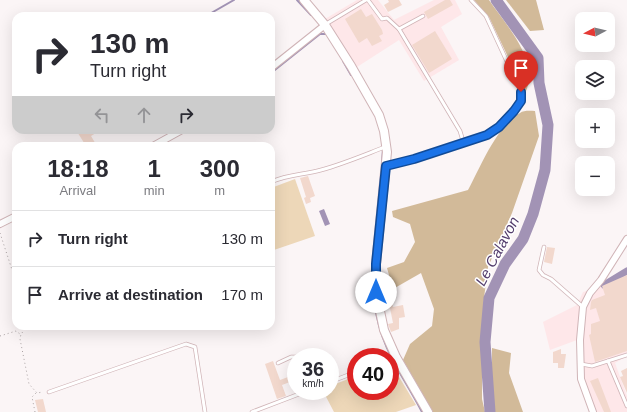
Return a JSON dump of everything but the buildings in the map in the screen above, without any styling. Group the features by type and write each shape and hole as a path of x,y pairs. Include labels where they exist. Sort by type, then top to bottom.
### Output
{"street":[{"path":"304,0 325,25 379,115 384,131 386,166 376,264 376,292 382,324 390,348"},
{"path":"275,65 325,25"},
{"path":"160,142 175,134"},
{"path":"0,224 12,218"},
{"path":"593,412 581,379 581,322 584,307 590,293 601,280 627,239"},
{"path":"399,367 428,412"}],"lane":[{"path":"325,25 367,0 382,19 387,18 399,29 460,131 464,141"},
{"path":"386,166 414,159 464,141 487,135 499,127 521,101 521,92 486,16 471,0"},
{"path":"399,29 423,16"},
{"path":"275,180 287,175 305,174 324,169 386,147"},
{"path":"544,247 539,270 543,275 584,307"},
{"path":"49,392 186,344 192,344 195,346 205,412"},
{"path":"580,363 592,366 627,355"},
{"path":"278,362 287,359"},
{"path":"608,361 627,406"},
{"path":"252,412 287,399"}],"path":[{"path":"0,233 12,270"},
{"path":"24,330 21,334 20,339 29,384 37,393"},
{"path":"0,336 16,331 21,334"},
{"path":"35,412 32,397 37,393 49,392"}],"shaded area":[{"path":"357,0 378,0 394,20 434,0 455,0 462,14 441,27 459,60 424,81 399,40 357,67 325,19"},
{"path":"474,0 489,0 519,44 529,69 529,81 525,93 489,17"},
{"path":"506,0 536,0 544,30 530,31"},
{"path":"535,111 539,136 512,213 488,267 484,298 482,356 482,399 485,412 433,412 403,360 410,344 432,326 434,309 421,273 393,289 387,268 404,262 415,242 410,224 393,217 392,211 468,190 496,137 511,119 522,112"},
{"path":"295,179 315,236 275,250 275,186"},
{"path":"324,209 330,224 325,226 319,211"},
{"path":"627,272 627,356 615,363 627,396 627,412 596,412 583,377 577,340 550,350 543,322 577,305 583,292 599,287"},
{"path":"492,348 511,353 509,373 523,412 494,412 492,400"},
{"path":"399,377 416,405 396,412 334,412 328,400 339,400 339,383 347,379 347,400 399,400"}],"waterway":[{"path":"213,12 234,0"},
{"path":"297,0 311,15"},
{"name":"Le Calavon","path":"490,412 485,342 489,298 505,264 523,239 533,214 545,170 548,125 539,83 538,58 496,0"},
{"path":"275,70 320,34 326,34"},
{"path":"343,61 351,75"},
{"path":"382,163 383,149"},
{"path":"604,285 627,271"},
{"path":"375,305 382,335 387,348 422,412"}],"route":[{"path":"376,292 376,264 386,166 414,159 464,141 487,135 499,127 514,111 521,101 521,92"}]}
